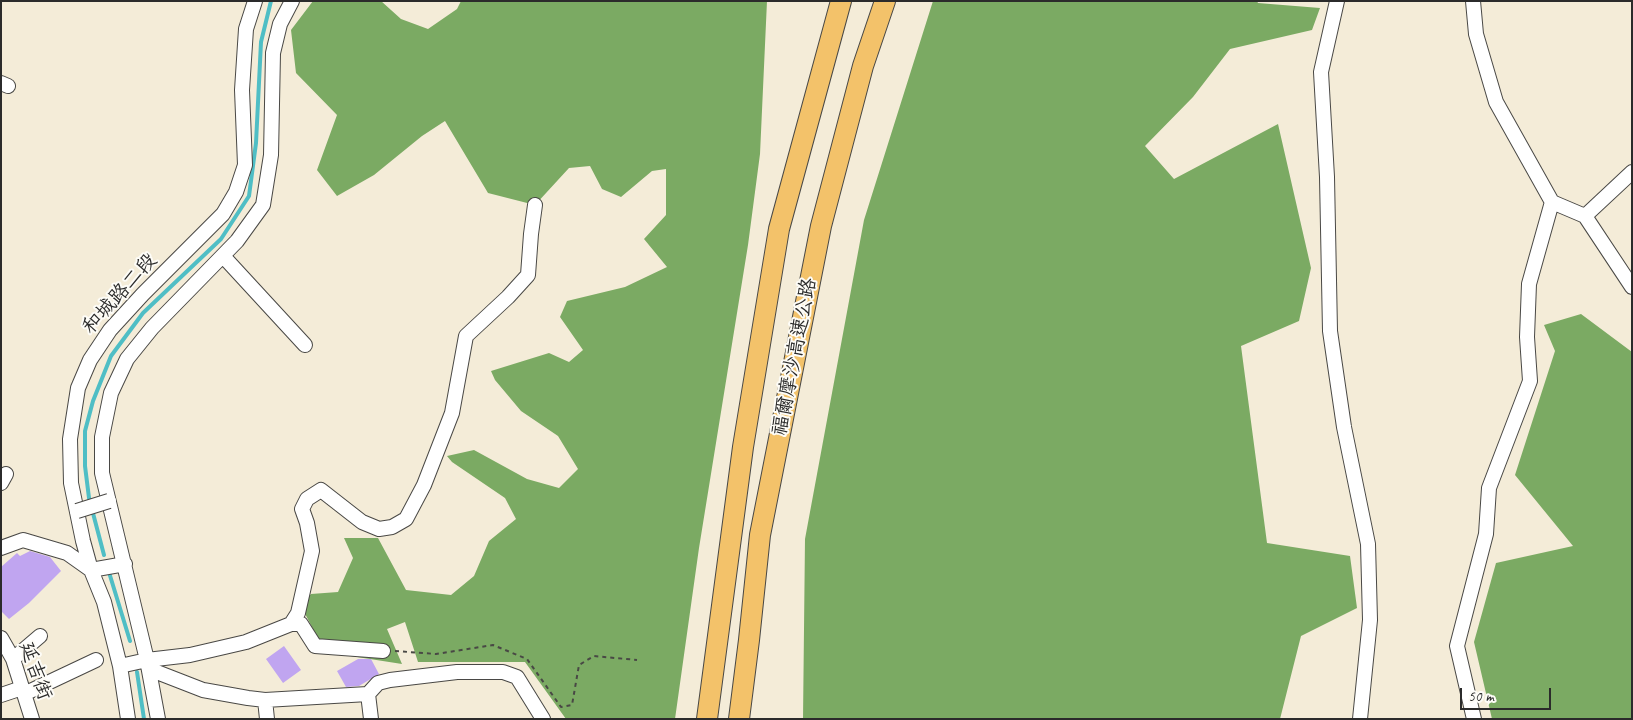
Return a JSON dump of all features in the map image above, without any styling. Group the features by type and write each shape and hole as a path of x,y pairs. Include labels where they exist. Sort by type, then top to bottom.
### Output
{"highway":[{"name":"福爾摩沙高速公路","path":"707,719 743,447 779,229 841,1"},
{"name":"福爾摩沙高速公路","path":"739,719 760,535 821,226 863,66 885,1"}],"street":[{"name":"和城路二段","path":"128,719 120,666 104,602 91,570 83,541 71,484 70,439 78,388 90,360 117,323 223,214 236,192 245,164 242,90 246,29 255,1"},
{"path":"158,719 148,665 102,473 102,437 111,393 127,360 152,328 237,241 263,205 271,154 273,53 280,24 292,1"},
{"path":"1337,1 1321,72 1327,177 1330,331 1344,427 1368,544 1370,620 1360,719"},
{"path":"1473,1 1476,34 1496,102 1552,202 1585,216 1632,287"},
{"path":"1585,216 1632,172"},
{"path":"1474,719 1457,646 1486,534 1489,488 1530,381 1527,337 1529,284 1552,202"},
{"path":"291,624 298,613 312,551 307,523 302,510 307,498 321,490 362,522 379,529 392,527 406,519 424,485 452,413 466,336 508,297 528,275 535,205"},
{"path":"223,256 304,345"},
{"path":"77,510 110,502"},
{"path":"1,548 23,540 67,553 91,570 125,564"},
{"path":"120,666 148,665 246,642 291,624 301,624 315,646 383,651"},
{"path":"13,659 40,636"},
{"name":"延吉街","path":"1,638 13,659 32,719"},
{"path":"1,695 23,691 96,660"},
{"path":"148,665 203,690 265,700 368,694 378,683 390,680 457,672 503,672 517,677 543,719"},
{"path":"368,694 371,719"},
{"path":"265,700 267,719"}],"green space":[{"path":"313,1 381,1 401,19 428,29 457,9 461,1 767,1 760,154 748,245 699,548 675,719 566,719 525,662 418,662 405,622 387,629 402,664 325,652 301,606 311,594 338,592 353,558 344,538 378,538 406,590 451,595 474,576 489,541 516,519 505,498 452,462 447,456 474,450 527,479 559,488 578,469 558,436 521,411 495,380 491,371 549,353 569,362 583,350 560,317 567,301 625,287 667,267 644,239 666,215 666,169 652,171 621,197 602,189 590,166 569,168 535,205 488,193 445,121 422,136 374,175 337,196 317,170 337,115 296,73 291,30"},
{"path":"933,1 1257,1 1258,3 1320,8 1312,30 1230,49 1193,97 1145,146 1174,179 1278,124 1311,268 1299,321 1241,346 1267,543 1350,556 1357,608 1301,636 1280,719 803,719 805,539 864,220"},
{"path":"1581,314 1632,352 1632,719 1492,719 1474,642 1496,563 1573,546 1515,475 1555,351 1544,325"}],"building":[{"path":"30,551 50,557 61,571 29,603 9,619 1,611 1,567 17,553 20,556"},
{"path":"284,646 301,670 283,683 266,659"},
{"path":"358,659 371,659 379,674 359,686 346,687 337,671"}],"waterway":[{"path":"104,555 89,498 85,466 85,431 93,401 111,356 143,313 221,239 249,196 256,143 261,42 271,1"},
{"path":"108,569 130,641"},
{"path":"137,672 144,719"}]}
